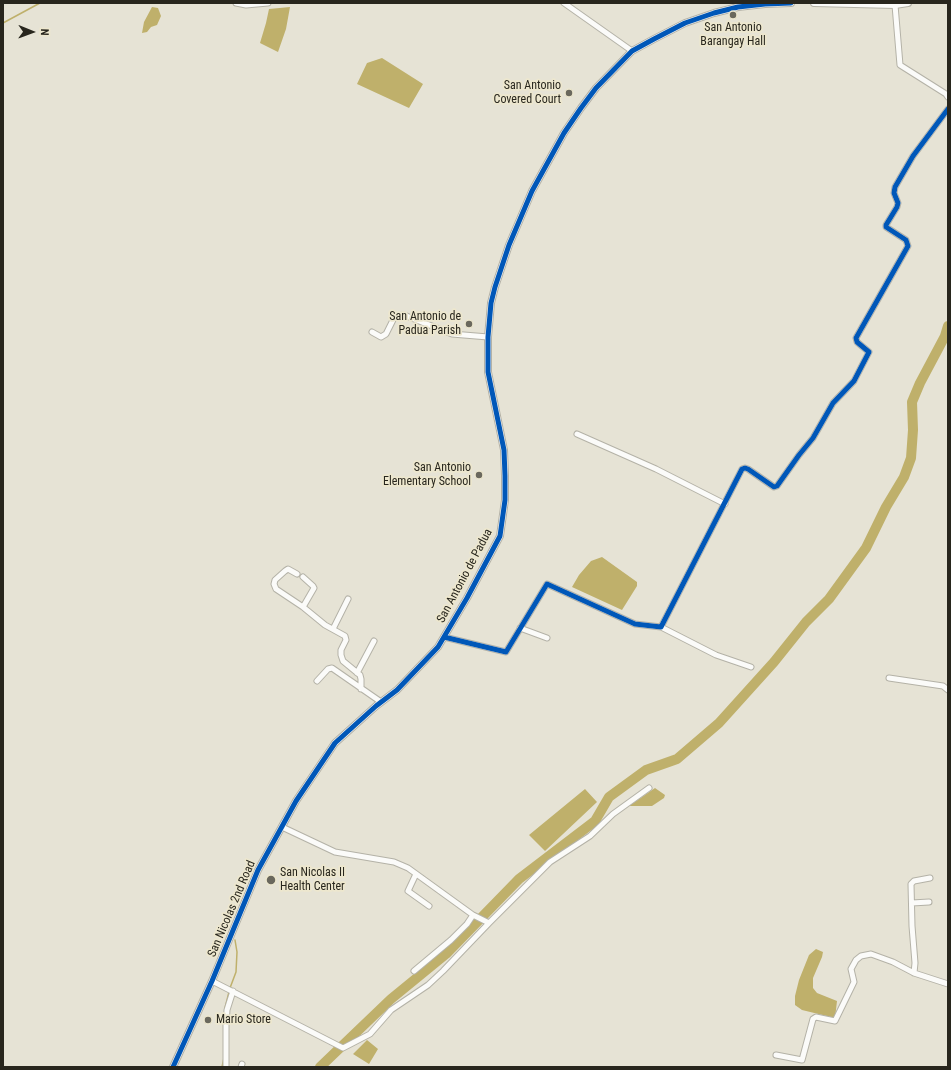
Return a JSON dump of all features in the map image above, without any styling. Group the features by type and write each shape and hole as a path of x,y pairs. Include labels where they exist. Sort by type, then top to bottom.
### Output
{"street":[{"path":"236,3 246,5 268,3"},
{"path":"564,3 632,52"},
{"name":"San Antonio de Padua","path":"405,682 438,647 467,598 500,536 504,500 504,450 488,372 488,337 491,303 509,245 532,191 564,134 596,88 632,52 654,39 685,23 714,12 738,7 791,3"},
{"path":"814,3 895,5 908,3"},
{"path":"895,5 900,65 946,94 948,97"},
{"path":"661,627 742,469 745,468 774,487 778,486 799,455 813,438 833,403 854,381 870,352 857,342 856,338 908,246 906,240 886,227 898,207 894,193 895,187 913,156 948,109"},
{"path":"372,332 381,337 386,334 395,316 404,315 452,334 488,337"},
{"path":"577,434 656,469 725,504"},
{"path":"297,574 288,570 285,571 275,580 274,584 276,589 303,607 325,625 345,636 346,640 341,650 341,655 343,661 360,675 361,689"},
{"path":"303,578 314,586 314,588 303,607"},
{"path":"444,637 506,652 547,584 636,624 661,627 716,655 751,667"},
{"path":"333,629 348,599"},
{"path":"520,628 547,638"},
{"path":"357,673 374,641"},
{"path":"317,681 328,669 332,668 381,702"},
{"path":"889,678 943,686 948,690"},
{"name":"San Nicolas 2nd Road","path":"172,1067 212,981 258,870 296,801 335,743 405,682"},
{"path":"212,981 343,1048 370,1034 391,1010 428,985 443,971 488,922 550,862 590,836 613,814 649,788"},
{"path":"282,827 335,852 394,862 408,868 475,916 488,922"},
{"path":"416,874 408,891 429,906"},
{"path":"914,973 915,963 912,882 930,878"},
{"path":"912,903 929,902"},
{"path":"414,971 451,940 475,916"},
{"path":"776,1055 800,1060 804,1059 814,1019 816,1017 835,1021 854,982 851,969 856,960 861,956 871,954 893,962 914,973 948,984"},
{"path":"226,1067 225,1040 227,1010 232,991"}],"shaded area":[{"path":"152,7 158,8 161,16 157,25 151,27 147,32 142,33 144,22"},
{"path":"290,7 286,29 278,52 260,43 269,9"},
{"path":"382,58 423,84 409,108 357,84 367,63"},
{"path":"602,557 637,582 637,586 622,610 572,587 579,575 591,561"},
{"path":"655,788 665,795 664,798 652,806 629,806"},
{"path":"585,789 597,802 545,851 529,835"},
{"path":"816,949 823,952 813,978 813,988 817,993 837,1001 835,1018 802,1010 795,1005 795,996 799,980 809,955"},
{"path":"367,1040 378,1049 369,1064 353,1054"}],"waterway":[{"path":"3,23 40,3"},
{"path":"320,1067 391,999 446,954 519,879 595,821 609,797 646,770 677,759 719,723 774,662 806,622 829,599 866,548 886,507 904,477 911,458 913,430 912,402 920,383 945,336 948,326"},
{"path":"230,988 236,972 237,952 235,940"},
{"path":"225,1008 229,992"},
{"path":"222,1067 224,1058"}],"cycle path":[{"path":"173,1067 212,981 258,870 296,801 335,743 376,706 397,690 438,647 467,598 500,536 505,500 504,450 488,372 488,337 491,303 509,245 532,191 564,133 596,88 632,51 685,23 714,13 738,7 791,3"},
{"path":"444,637 506,652 547,584 635,624 661,627 742,469 748,469 774,487 777,486 813,438 833,403 854,381 869,352 857,342 856,338 908,246 906,240 886,227 898,203 894,193 895,187 913,156 948,109"}],"place":[{"name":"San Antonio Barangay Hall","path":"733,15"},
{"name":"San Antonio Covered Court","path":"569,93"},
{"name":"San Antonio de Padua Parish","path":"469,324"},
{"name":"San Antonio Elementary School","path":"479,475"},
{"name":"San Nicolas II Health Center","path":"271,880"},
{"name":"Mario Store","path":"208,1020"}]}
